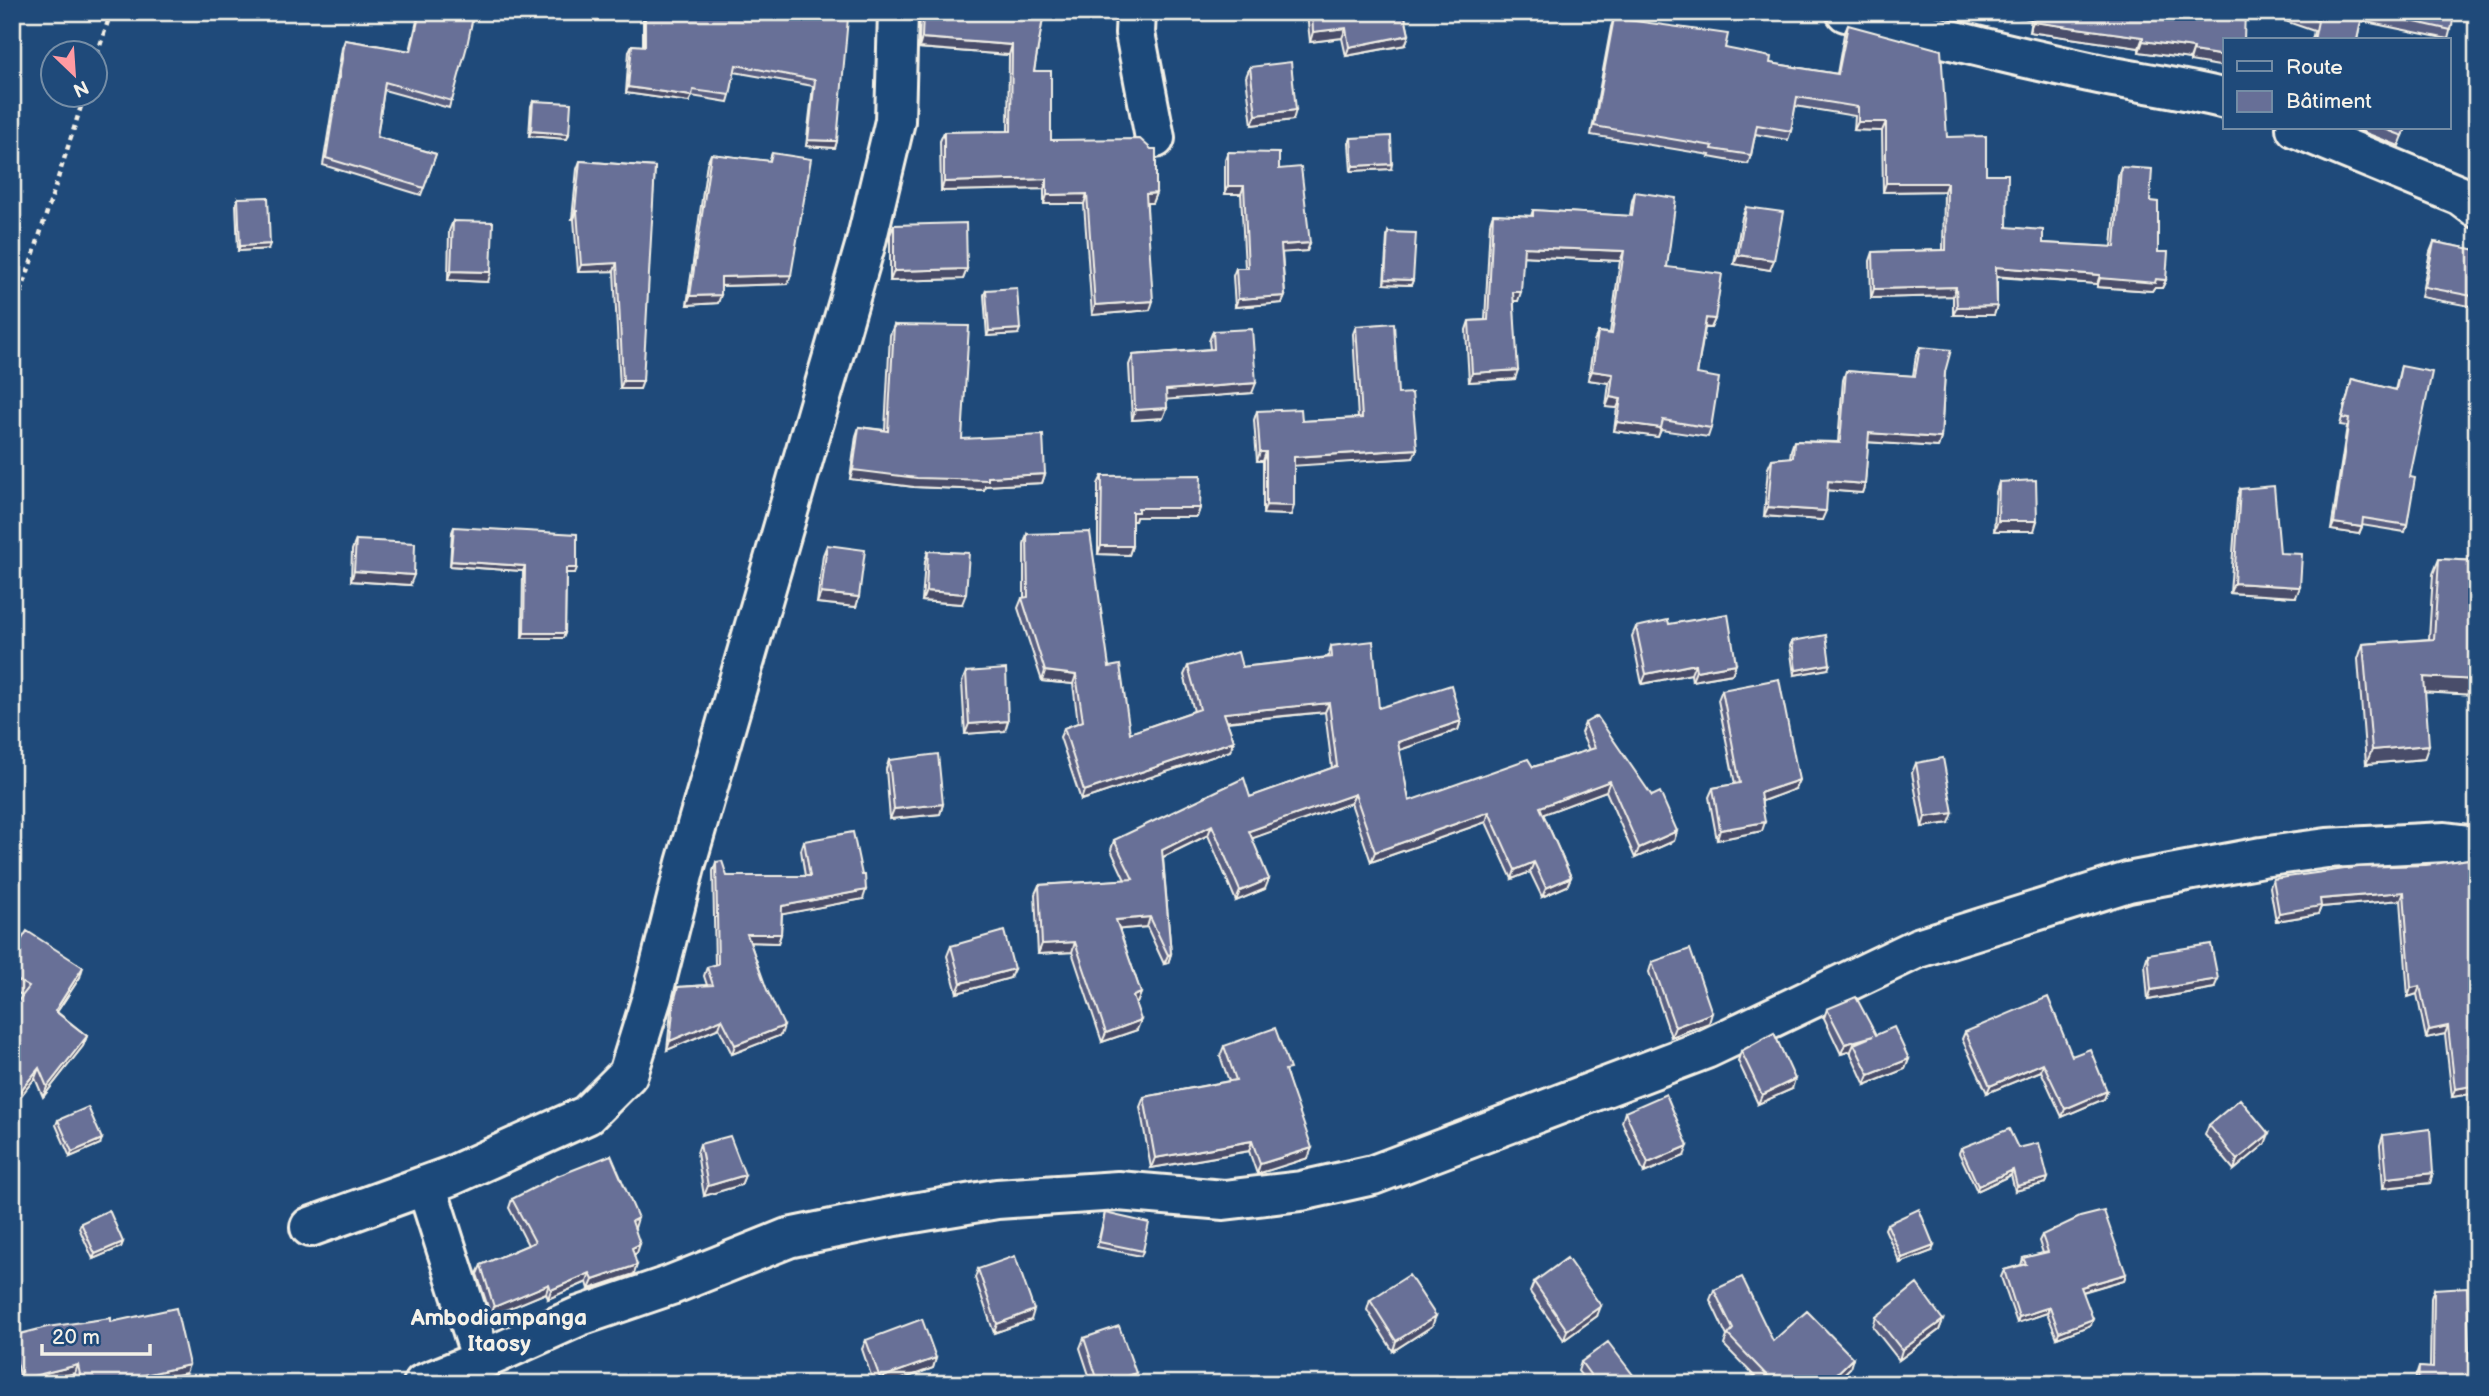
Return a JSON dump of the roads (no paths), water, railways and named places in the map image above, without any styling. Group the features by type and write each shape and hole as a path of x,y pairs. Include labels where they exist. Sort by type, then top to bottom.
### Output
{"street":[{"path":"310,1227 425,1185 587,1115 628,1074 652,997 685,863 865,246 895,121 898,12"},
{"path":"1136,12 1135,33 1155,138"},
{"path":"1846,12 1947,41 2223,98"},
{"path":"2301,130 2460,196 2477,208"},
{"path":"423,1384 580,1316 671,1286 788,1238 997,1199 1118,1191 1224,1200 1301,1191 1373,1175 1706,1049 1918,948 2128,882 2327,848 2445,842 2477,846"},
{"path":"425,1185 482,1360"}],"district":[{"name":"Ambodiampanga Itaosy","path":"499,1331"}]}
